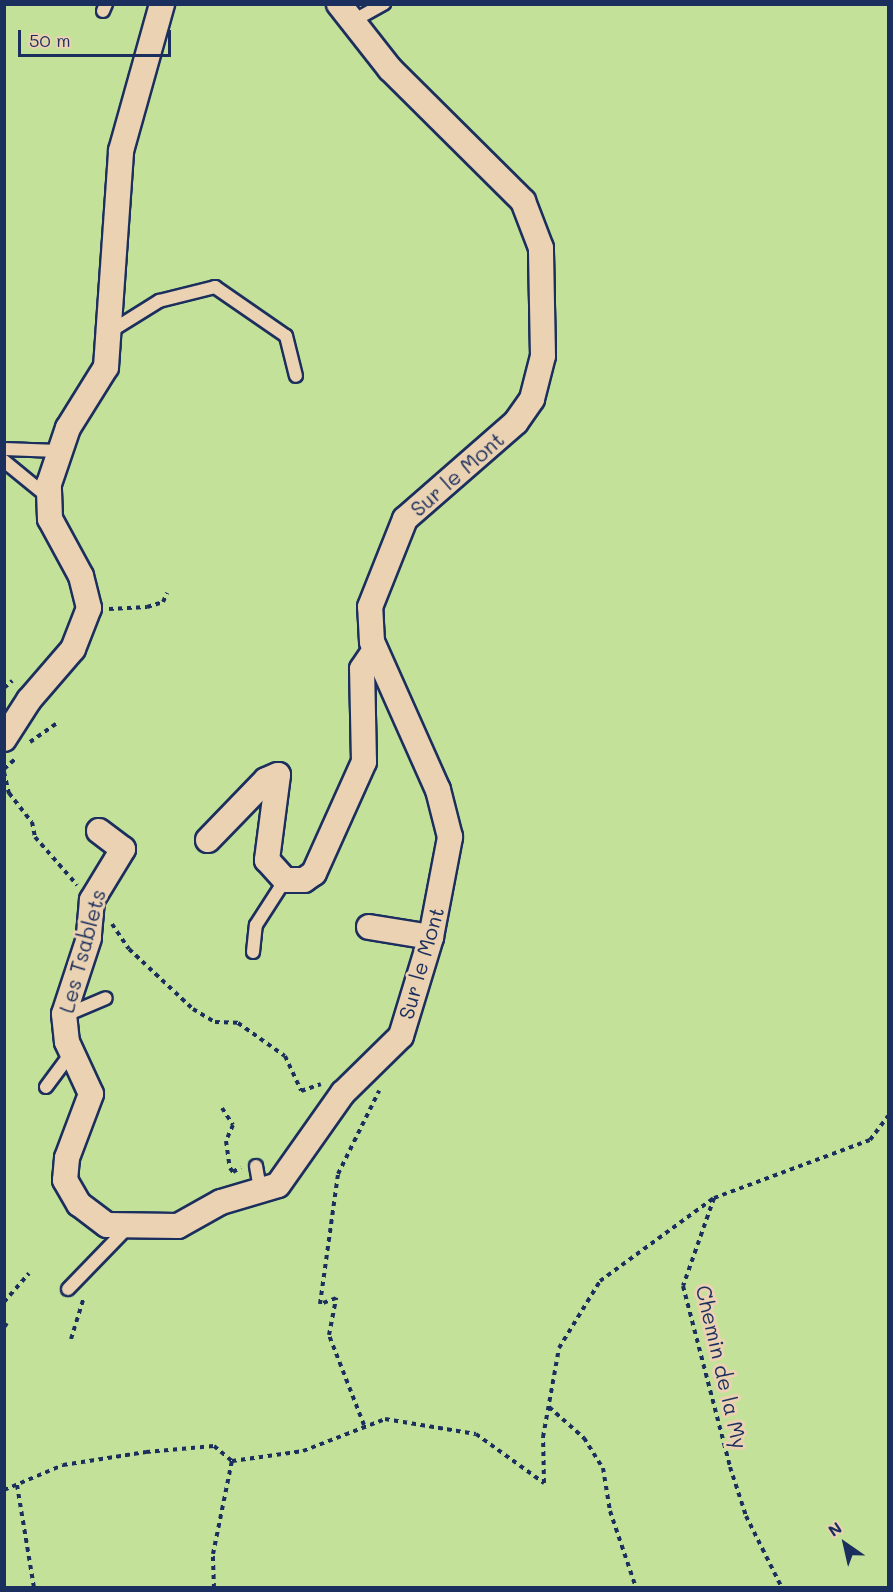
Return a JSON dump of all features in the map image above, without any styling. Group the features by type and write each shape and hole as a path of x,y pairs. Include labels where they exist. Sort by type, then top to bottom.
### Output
{"street":[{"path":"4,739 28,700 73,649 89,609 81,576 54,532 48,497 58,450 103,373 111,331 121,151 162,4"},
{"name":"Sur le Mont","path":"344,14 410,89 517,193 537,231 542,266 543,356 532,399 516,423 430,492 397,531 370,607 375,650 448,823 450,850 431,937 401,1036"},
{"path":"208,840 266,780 278,775 266,853 285,880 304,880 314,873 357,782 364,755 362,669 375,650"},
{"name":"Les Tsablets","path":"99,831 123,849 92,900 89,938 64,1015 72,1052 91,1094 67,1158 65,1180 79,1204 99,1221 129,1226 178,1226 258,1177 278,1185 372,1079 401,1036"},
{"path":"369,927 431,937"}],"lane":[{"path":"344,14 384,4"},
{"path":"111,331 159,302 215,287 285,336 296,376"},
{"path":"4,449 58,450"},
{"path":"4,461 48,497"},
{"path":"253,952 256,924 285,880"},
{"path":"64,1015 106,998"},
{"path":"46,1087 72,1052"},
{"path":"68,1289 129,1226"}],"path":[{"path":"89,609 147,607 163,602 167,593"},
{"path":"4,688 12,681"},
{"path":"56,724 37,735 4,771 9,794 46,853 92,900 129,949 193,1009 216,1022 238,1023 285,1056 301,1091 372,1079 338,1174 320,1294 320,1304 336,1298 329,1335 364,1425"},
{"path":"222,1108 233,1125 226,1141 230,1167 233,1172 258,1177"},
{"path":"4,1490 63,1465 146,1452 214,1446 232,1461 303,1451 364,1425 385,1419 476,1434 544,1483 543,1437 559,1348 600,1281 714,1198 870,1140 888,1116"},
{"name":"Chemin de la My","path":"714,1198 683,1286 730,1467 746,1516 782,1587"},
{"path":"4,1302 29,1273"},
{"path":"71,1339 86,1288 79,1278"},
{"path":"549,1407 584,1438 603,1468 610,1511 636,1587"},
{"path":"214,1587 213,1554 232,1461"},
{"path":"17,1485 34,1587"}],"green space":[{"path":"5,5 888,5 888,1587 5,1587"}]}
